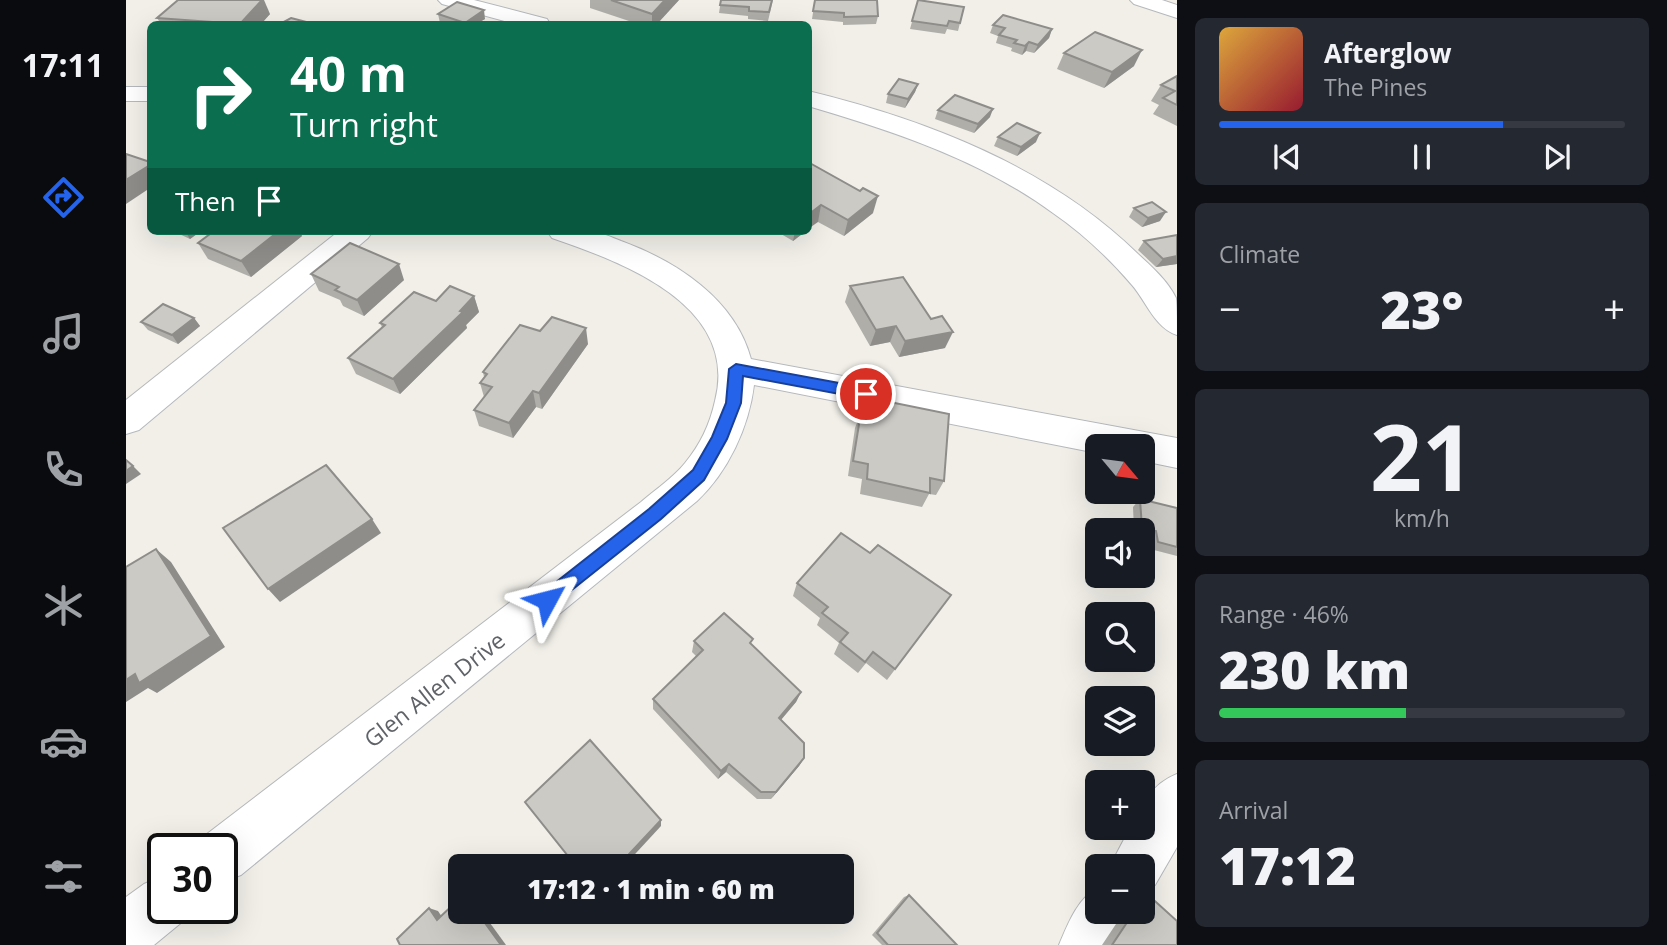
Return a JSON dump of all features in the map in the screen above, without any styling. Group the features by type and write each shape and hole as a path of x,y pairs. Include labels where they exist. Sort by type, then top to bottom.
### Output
{"street":[{"path":"449,0 529,21"},
{"path":"1141,0 1177,12"},
{"path":"126,94 147,94"},
{"path":"812,99 902,126 1009,171 1101,235 1140,276 1177,323"},
{"path":"126,420 353,235"},
{"name":"Glen Allen Drive","path":"238,843 655,514 698,475 719,439 734,403 736,369 726,338 702,304 666,275 627,254 573,235"},
{"path":"736,369 1177,453"},
{"path":"1143,854 1177,799"},
{"path":"126,932 147,916"},
{"path":"1087,945 1100,924"}],"building":[{"path":"178,0 262,0 243,21 157,18"},
{"path":"611,0 665,0 652,14"},
{"path":"721,0 772,0 769,12 749,11 749,7 720,5"},
{"path":"815,0 877,0 878,16 844,17 844,13 813,11"},
{"path":"918,0 964,7 960,23 949,21 947,26 912,21"},
{"path":"457,2 484,10 468,21 438,14"},
{"path":"1003,15 1052,29 1038,45 1029,42 1025,46 1014,43 1017,40 999,35 1005,28 993,25"},
{"path":"1095,32 1142,50 1112,72 1064,53"},
{"path":"1177,76 1177,105 1163,98 1175,91 1161,85"},
{"path":"899,79 918,84 908,99 888,94"},
{"path":"955,95 993,109 978,124 938,110"},
{"path":"1017,123 1040,133 1021,147 998,137"},
{"path":"126,154 147,161 147,167 126,180"},
{"path":"812,164 860,191 863,188 878,196 848,220 821,205 812,212"},
{"path":"1152,202 1166,212 1148,218 1134,208"},
{"path":"209,235 274,235 241,261 198,243"},
{"path":"1177,235 1177,256 1163,259 1144,241"},
{"path":"350,243 399,264 357,300 335,290 339,287 311,274"},
{"path":"903,277 931,319 942,316 953,332 905,341 896,326 876,330 850,286"},
{"path":"450,286 474,296 460,311 463,312 393,379 348,358 385,325 380,323 414,292 436,301"},
{"path":"163,304 194,318 172,335 141,322"},
{"path":"552,317 586,328 539,393 533,391 509,423 474,410 492,387 480,383 487,374 483,372 520,325 540,331"},
{"path":"880,400 949,414 944,481 930,478 930,493 867,479 868,464 853,461 861,412 878,416"},
{"path":"126,460 133,466 126,471"},
{"path":"326,465 372,519 268,589 223,528"},
{"path":"1155,503 1177,508 1177,547 1158,542 1155,518 1141,518 1140,504"},
{"path":"841,533 870,553 878,545 951,595 895,669 873,652 865,662 840,642 848,633 822,613 828,607 797,583"},
{"path":"156,549 211,636 139,683 135,674 126,680 126,567"},
{"path":"724,613 753,639 750,643 801,692 779,718 804,743 804,758 776,792 761,792 729,764 721,771 653,699 703,650 694,641"},
{"path":"590,740 661,820 629,854 566,854 525,802"},
{"path":"909,895 957,945 888,945 877,933"},
{"path":"1155,901 1177,921 1177,945 1112,945 1126,924 1155,924"},
{"path":"429,908 437,920 448,909 448,924 486,924 501,945 400,945 397,939"}],"route":[{"path":"547,600 655,514 698,475 719,439 734,403 736,369 866,394"}]}
